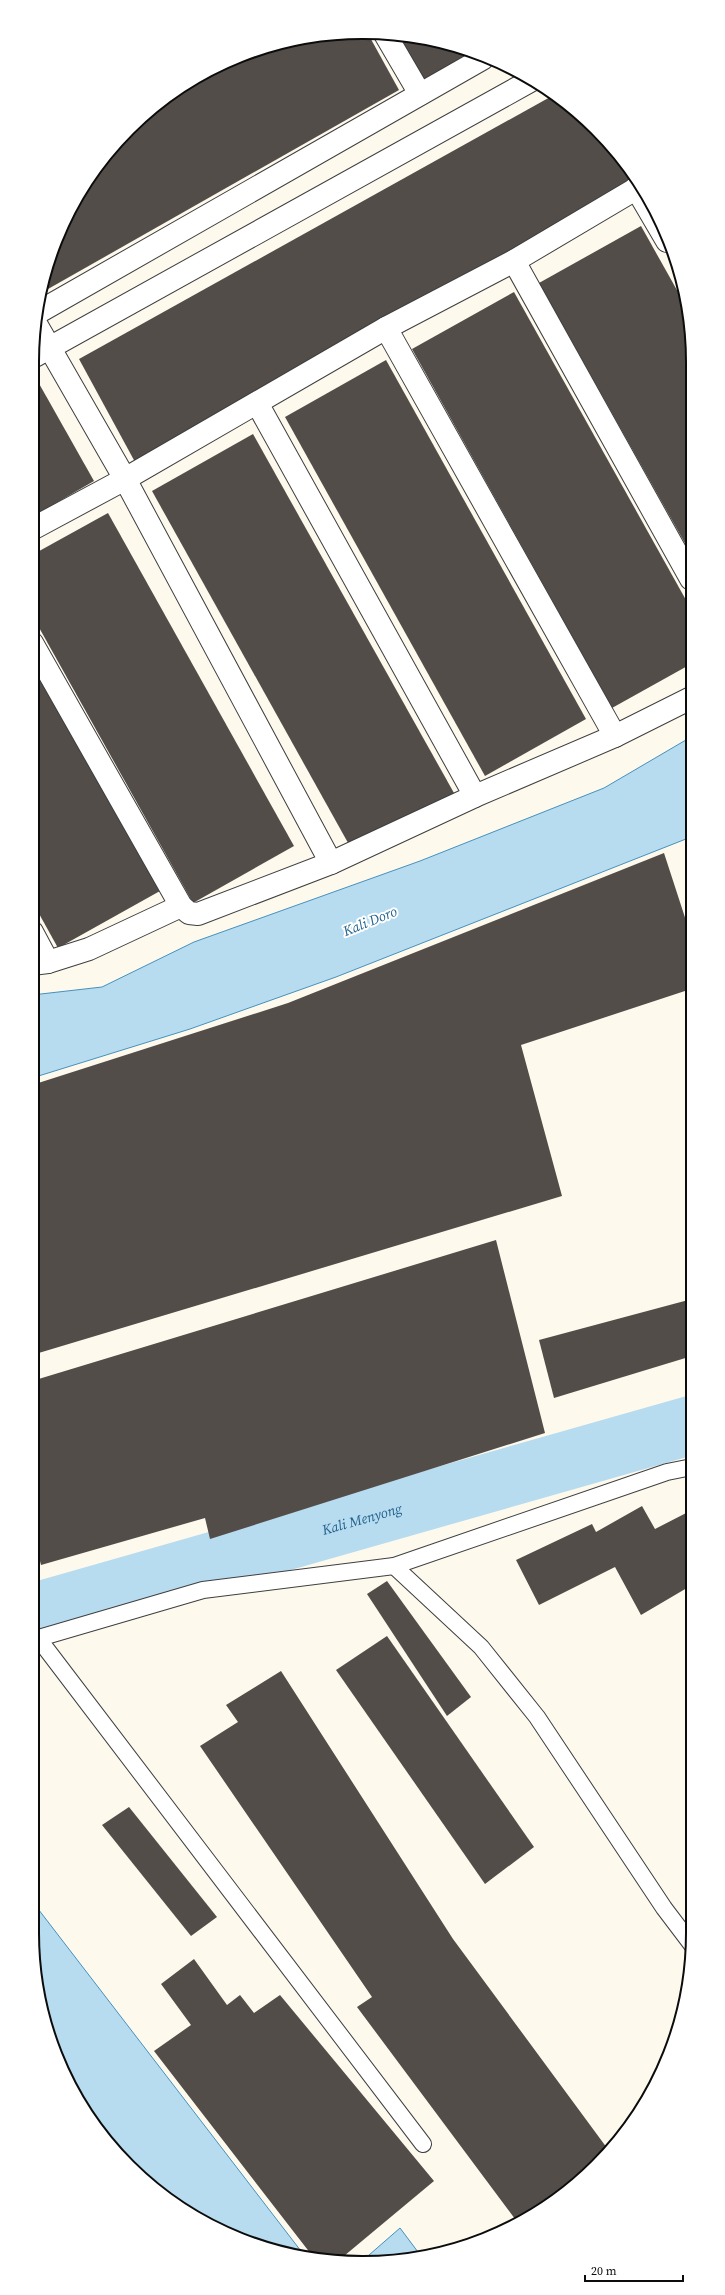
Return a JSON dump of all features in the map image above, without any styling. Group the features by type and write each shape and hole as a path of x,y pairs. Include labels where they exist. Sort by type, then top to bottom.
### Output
{"street":[{"path":"389,40 420,94"},
{"path":"44,309 478,61"},
{"path":"331,863 125,479 41,353 526,83"},
{"path":"39,525 125,479 386,328 514,262 635,190"},
{"path":"514,262 686,570"},
{"path":"386,328 614,736"},
{"path":"257,403 475,796"},
{"path":"39,655 181,906 189,913 198,914 331,863 475,796 614,736 686,700"},
{"path":"40,963 89,949 181,906"}],"lane":[{"path":"39,1638 203,1590 394,1566 667,1472 686,1467"},
{"path":"394,1566 481,1647 537,1717 664,1908 686,1937"},
{"path":"39,1644 423,2144"}],"water":[{"name":"Kali Doro","path":"686,740 686,839 336,977 190,1029 39,1076 39,994 102,987 194,942 420,861 604,788"},
{"path":"39,1910 300,2250 259,2239 219,2223 201,2213 149,2176 119,2146 82,2094 72,2076 56,2036 45,1996 42,1975"},
{"path":"400,2228 417,2251 384,2255 368,2256"}],"building":[{"path":"362,39 371,39 399,90 47,289 56,259 72,219 82,201 106,166 119,149 149,119 201,82 219,72 259,56 279,50 320,42"},
{"path":"401,42 426,45 467,57 424,81"},
{"path":"548,98 576,119 606,149 633,185 135,462 79,359"},
{"path":"641,226 678,293 683,320 686,362 686,545 539,283"},
{"path":"514,292 686,600 686,667 612,708 412,349"},
{"path":"386,360 586,719 485,776 285,417"},
{"path":"39,384 94,481 39,513"},
{"path":"253,434 454,793 352,850 152,491"},
{"path":"108,513 294,846 193,903 39,628 39,551"},
{"path":"39,675 160,891 58,948 39,914"},
{"path":"664,853 686,921 686,991 521,1045 562,1196 39,1353 39,1083 288,1003"},
{"path":"496,1240 545,1433 210,1539 205,1518 41,1565 39,1557 39,1379"},
{"path":"686,1301 686,1358 554,1398 539,1340"},
{"path":"642,1506 655,1529 686,1513 686,1589 641,1615 615,1567 539,1605 516,1560 592,1524 596,1532"},
{"path":"387,1581 471,1697 447,1716 367,1594"},
{"path":"387,1636 534,1847 485,1884 336,1670"},
{"path":"281,1671 453,1939 606,2146 576,2176 524,2213 514,2218 357,2007 372,1997 200,1746 238,1722 226,1705"},
{"path":"129,1807 217,1917 191,1936 102,1825"},
{"path":"194,1959 227,2005 240,1995 254,2013 280,1995 434,2181 345,2255 309,2251 154,2051 191,2025 161,1984"}],"waterway":[{"name":"Kali Menyong","path":"39,1611 686,1427"}]}
